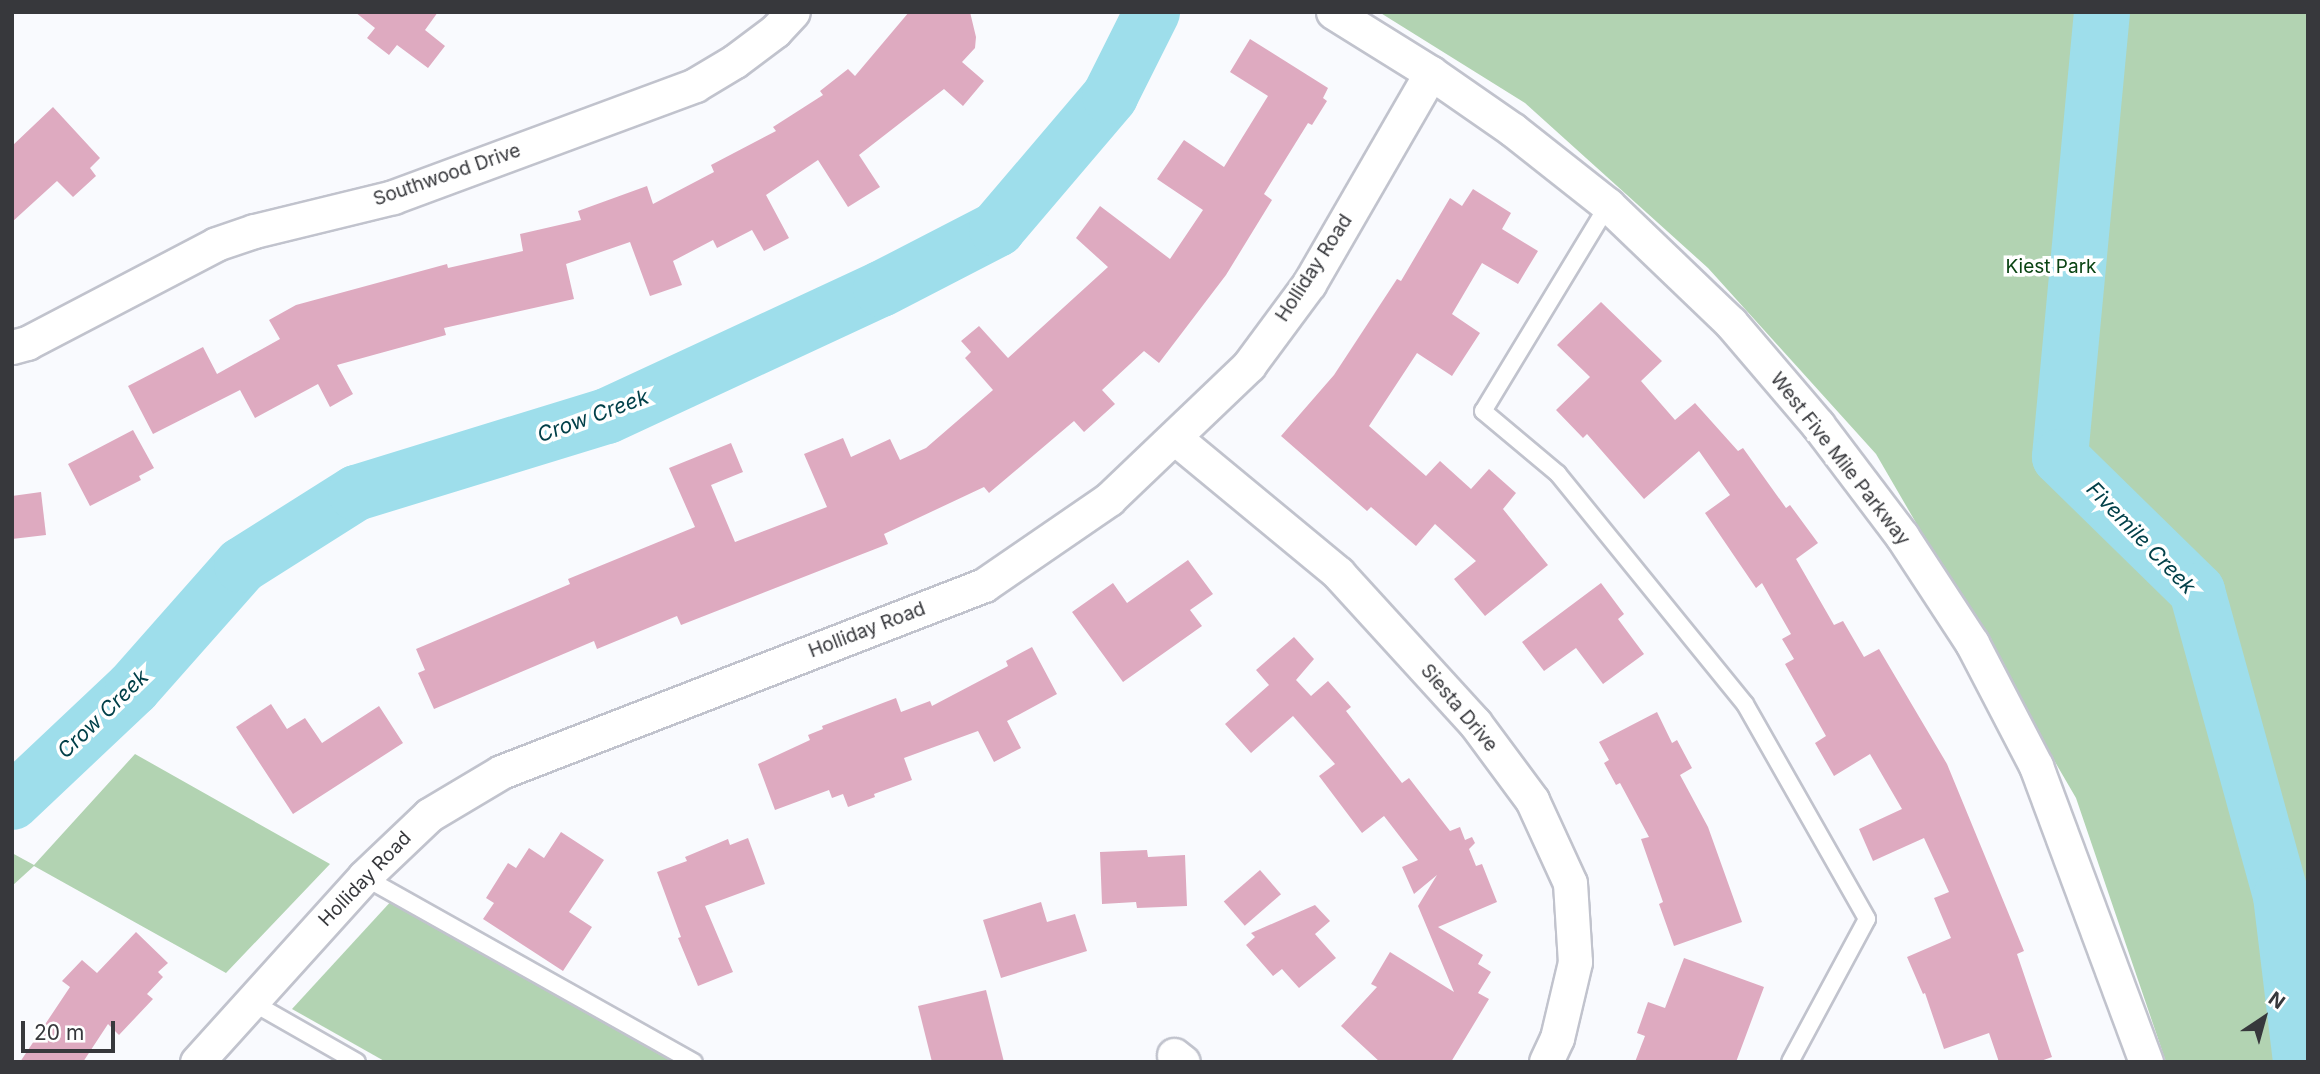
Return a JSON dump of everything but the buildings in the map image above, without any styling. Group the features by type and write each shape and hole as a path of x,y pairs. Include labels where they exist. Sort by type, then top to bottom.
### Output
{"street":[{"name":"Southwood Drive","path":"12,347 216,244 254,231 393,197 695,85 735,61 775,31 793,12"},
{"name":"West Five Mile Parkway","path":"1333,12 1431,73 1513,130 1608,205 1731,323 1818,425 1902,536 1972,643 2036,766 2146,1062"},
{"name":"Holliday Road","path":"197,1062 364,877 429,815 501,772 984,585 1109,499 1249,365 1309,284 1431,73"},
{"name":"Siesta Drive","path":"1175,438 1338,573 1475,723 1532,800 1570,883 1575,962 1557,1038 1546,1062"}],"lane":[{"path":"1608,205 1483,411 1558,474 1745,704 1867,919 1790,1062"},
{"path":"364,877 694,1062"},
{"path":"250,1001 357,1062"}],"green space":[{"name":"Kiest Park","path":"1379,12 2308,12 2308,1062 2166,1062 2076,798 1876,454 1708,268 1525,103"},
{"path":"135,754 330,864 226,973 34,866 12,886 12,853 34,865"},
{"path":"394,898 684,1062 386,1062 292,1009"}],"waterway":[{"name":"Crow Creek","path":"12,802 133,688 242,565 356,493 607,416 881,289 997,229 1110,96 1152,12"},
{"name":"Fivemile Creek","path":"2102,12 2060,457 2197,591 2281,896 2301,1062"}]}
